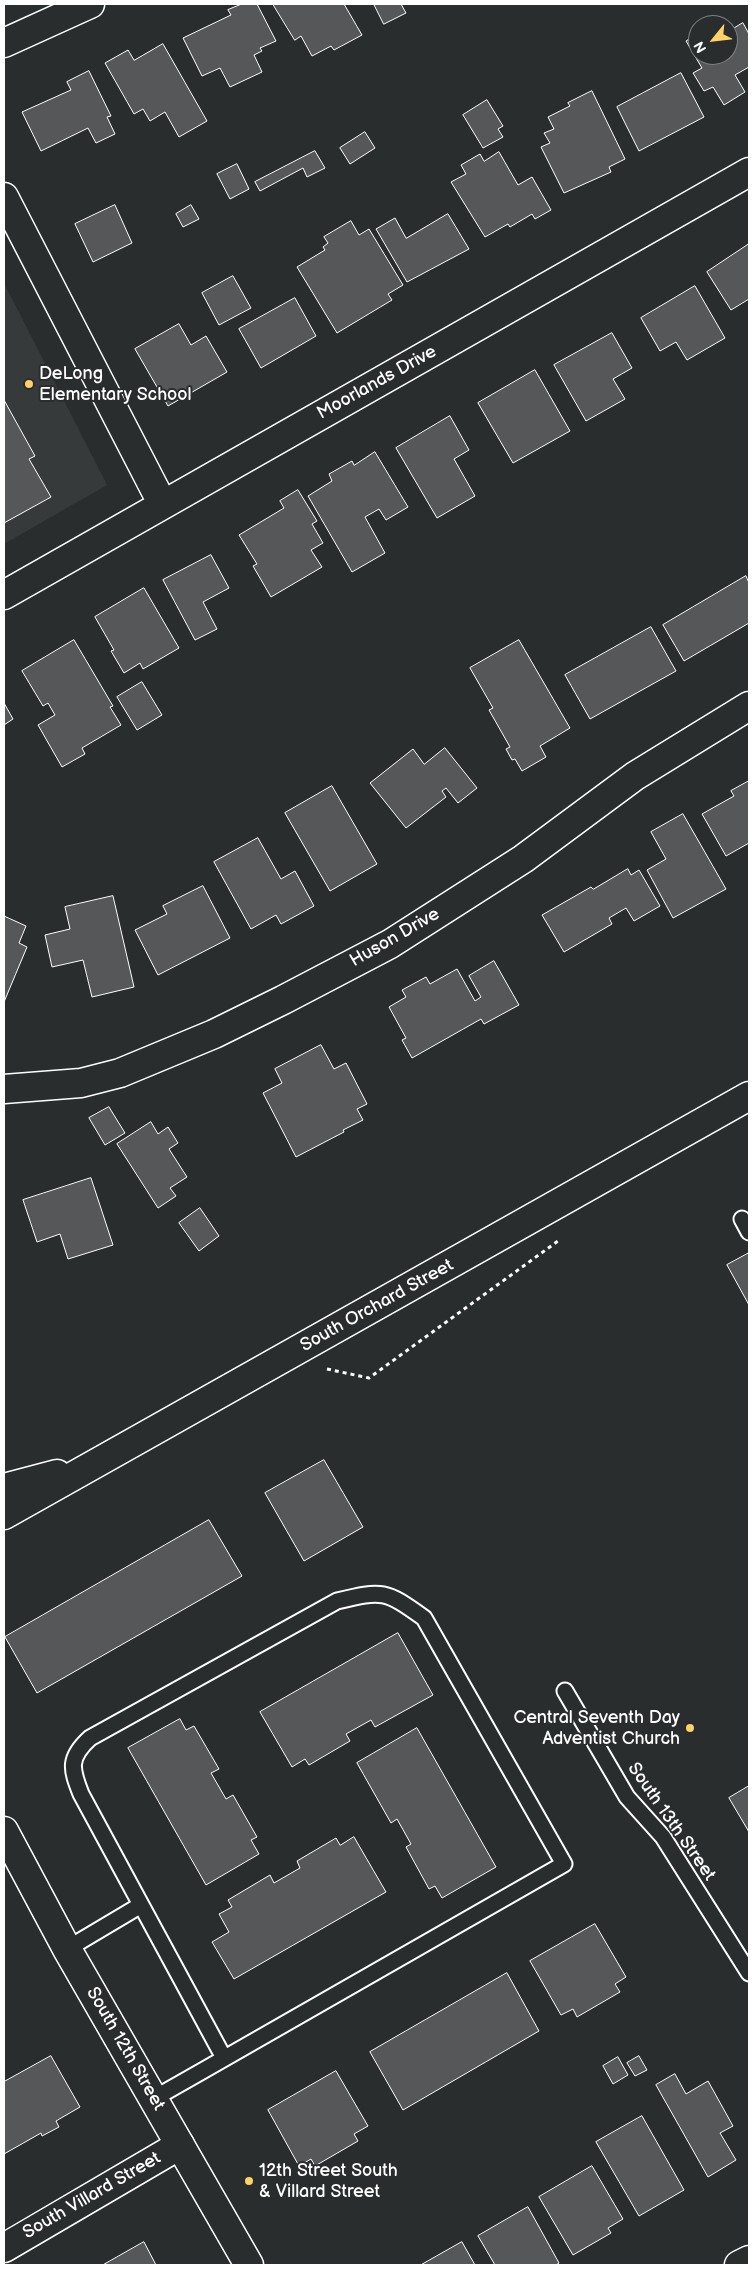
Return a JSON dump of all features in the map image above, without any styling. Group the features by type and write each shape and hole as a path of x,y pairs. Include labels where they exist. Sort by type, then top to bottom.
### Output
{"street":[{"path":"4,43 90,4"},
{"name":"Moorlands Drive","path":"4,595 162,503 749,172"},
{"path":"4,198 162,503"},
{"name":"Huson Drive","path":"4,1089 80,1083 120,1072 214,1034 283,1000 390,944 523,860 635,776 749,706"},
{"name":"South Orchard Street","path":"4,1515 749,1096"},
{"path":"4,1488 93,1465"},
{"name":"South 12th Street","path":"4,1832 67,1948 249,2265"},
{"name":"South Villard Street","path":"4,2247 180,2145"},
{"path":"739,2265 749,2260"}],"lane":[{"path":"153,2099 564,1864 424,1618 393,1596 368,1594 337,1602 90,1738 78,1749 71,1770 81,1794 224,2058"},
{"name":"South 13th Street","path":"564,1691 627,1797 662,1837 749,1973"},
{"path":"67,1948 142,1905"}],"path":[{"path":"369,1378 566,1235"}],"shaded area":[{"name":"DeLong Elementary School","path":"4,283 107,485 4,544"}],"building":[{"path":"242,4 257,4 276,41 260,48 262,51 254,55 262,72 230,87 220,68 202,76 183,38 231,15 228,10"},
{"path":"273,4 344,4 362,35 334,50 331,46 312,56 301,36 295,40"},
{"path":"374,4 401,4 406,13 384,24"},
{"path":"743,23 749,34 749,67 735,75 745,92 724,105 713,87 704,91 693,73 702,68 700,65 738,65 738,26"},
{"path":"163,44 207,121 179,137 165,112 150,121 143,109 134,114 105,63 128,50 134,60"},
{"path":"89,71 111,116 107,117 115,134 96,143 88,128 41,151 22,112 71,90 67,82"},
{"path":"681,73 704,117 639,151 617,107"},
{"path":"592,91 625,159 609,167 611,172 564,193 541,147 550,143 544,133 554,129 548,117 570,106 568,103"},
{"path":"487,100 503,126 498,129 503,137 483,148 463,115"},
{"path":"365,132 375,148 350,164 340,148"},
{"path":"315,151 325,168 307,177 303,168 260,191 255,182"},
{"path":"499,152 518,185 532,177 551,210 535,219 532,214 510,227 508,224 485,237 451,182 466,174 461,165 480,154 484,161"},
{"path":"237,164 249,189 230,199 217,174"},
{"path":"115,205 132,243 93,262 75,224"},
{"path":"191,205 199,219 183,227 176,214"},
{"path":"448,214 469,249 407,282 376,229 395,218 406,238"},
{"path":"351,221 359,235 369,229 403,285 388,294 392,300 337,333 297,267 325,250 323,247 328,243 324,237"},
{"path":"749,244 749,299 731,310 707,272"},
{"path":"233,276 251,308 219,325 202,293"},
{"path":"695,286 725,338 687,360 676,342 660,351 641,318"},
{"path":"295,298 316,336 261,368 239,329"},
{"path":"179,324 191,345 206,336 227,372 168,406 135,349"},
{"path":"612,333 632,368 613,379 625,399 586,421 554,365"},
{"path":"535,370 570,431 513,463 478,403"},
{"path":"4,400 35,456 29,459 51,497 4,523"},
{"path":"450,416 469,450 454,459 475,496 437,518 396,448"},
{"path":"375,452 408,507 386,520 379,509 365,517 385,553 352,572 308,496 332,481 329,474 352,461 354,465"},
{"path":"298,490 317,521 312,524 323,543 311,550 322,567 271,597 253,566 257,564 239,535 284,508 280,501"},
{"path":"211,555 229,588 203,602 217,629 195,640 163,580"},
{"path":"746,576 749,583 749,623 684,661 663,625"},
{"path":"144,588 179,648 143,669 140,663 124,673 111,651 114,650 95,617"},
{"path":"651,627 676,671 590,719 565,675"},
{"path":"74,640 113,706 110,707 121,725 82,748 85,754 62,767 38,725 55,715 48,703 43,706 22,671"},
{"path":"519,640 570,728 540,746 546,757 522,771 515,759 512,760 506,749 510,747 489,710 493,708 470,668"},
{"path":"142,682 162,715 137,730 117,697"},
{"path":"4,703 13,719 4,725"},
{"path":"445,748 477,788 458,803 446,788 442,791 446,797 406,828 370,783 413,749 424,764"},
{"path":"749,781 749,843 726,856 702,814 734,796 731,791"},
{"path":"332,786 377,864 330,891 285,813"},
{"path":"683,814 726,889 673,918 647,870 666,859 651,832"},
{"path":"258,838 281,879 295,871 314,906 281,924 276,915 251,929 214,862"},
{"path":"628,869 631,875 639,870 660,906 634,921 626,908 609,918 612,924 564,952 542,915 591,887 593,889"},
{"path":"203,886 230,938 158,975 135,930 167,914 163,906"},
{"path":"113,896 134,987 92,997 83,960 52,967 45,935 70,929 65,907"},
{"path":"4,916 26,926 19,943 27,947 4,1002"},
{"path":"494,961 519,1005 484,1024 481,1019 412,1058 402,1040 406,1038 389,1007 406,997 402,990 426,977 430,984 457,969 475,1001 481,997 469,976"},
{"path":"321,1045 334,1069 346,1063 367,1104 357,1109 363,1120 296,1157 263,1093 282,1083 275,1069"},
{"path":"109,1107 125,1133 105,1145 89,1118"},
{"path":"151,1122 158,1134 168,1127 178,1143 169,1149 187,1177 170,1188 176,1196 158,1208 117,1144"},
{"path":"91,1178 113,1245 68,1259 60,1234 37,1242 23,1200"},
{"path":"200,1208 219,1236 199,1251 179,1223"},
{"path":"749,1253 749,1305 727,1265"},
{"path":"324,1460 363,1527 304,1561 265,1493"},
{"path":"209,1520 242,1576 37,1693 5,1637"},
{"path":"398,1633 433,1695 375,1727 371,1720 346,1734 350,1741 309,1765 305,1759 292,1767 260,1712"},
{"path":"180,1719 186,1730 194,1726 219,1769 211,1773 226,1799 233,1795 257,1837 251,1840 259,1854 206,1885 128,1748"},
{"path":"417,1728 496,1867 442,1898 435,1886 429,1889 406,1847 411,1844 397,1819 391,1823 357,1763"},
{"path":"749,1786 749,1832 729,1798"},
{"path":"354,1837 386,1892 234,1979 212,1942 229,1932 219,1914 232,1907 228,1900 270,1875 274,1883 300,1868 297,1861 336,1838 340,1845"},
{"path":"595,1924 626,1977 615,1984 620,1992 577,2017 573,2009 561,2015 530,1961"},
{"path":"507,1973 539,2031 403,2110 370,2052"},
{"path":"51,2056 80,2107 56,2121 59,2127 42,2136 41,2133 4,2154 4,2082"},
{"path":"639,2056 647,2070 635,2076 627,2063"},
{"path":"618,2057 628,2075 613,2084 603,2066"},
{"path":"336,2071 368,2126 354,2134 358,2141 315,2166 311,2159 299,2166 268,2110"},
{"path":"675,2074 686,2094 708,2081 733,2126 720,2133 736,2160 708,2177 656,2085"},
{"path":"642,2116 684,2190 639,2216 596,2142"},
{"path":"592,2166 623,2219 608,2228 611,2233 573,2255 539,2197"},
{"path":"528,2207 559,2263 556,2265 495,2265 478,2236"},
{"path":"144,2242 156,2265 103,2265"},
{"path":"462,2242 475,2265 421,2265"}],"place":[{"name":"DeLong Elementary School","path":"29,384"},
{"name":"Central Seventh Day Adventist Church","path":"690,1728"},
{"name":"12th Street South & Villard Street","path":"249,2181"}]}
